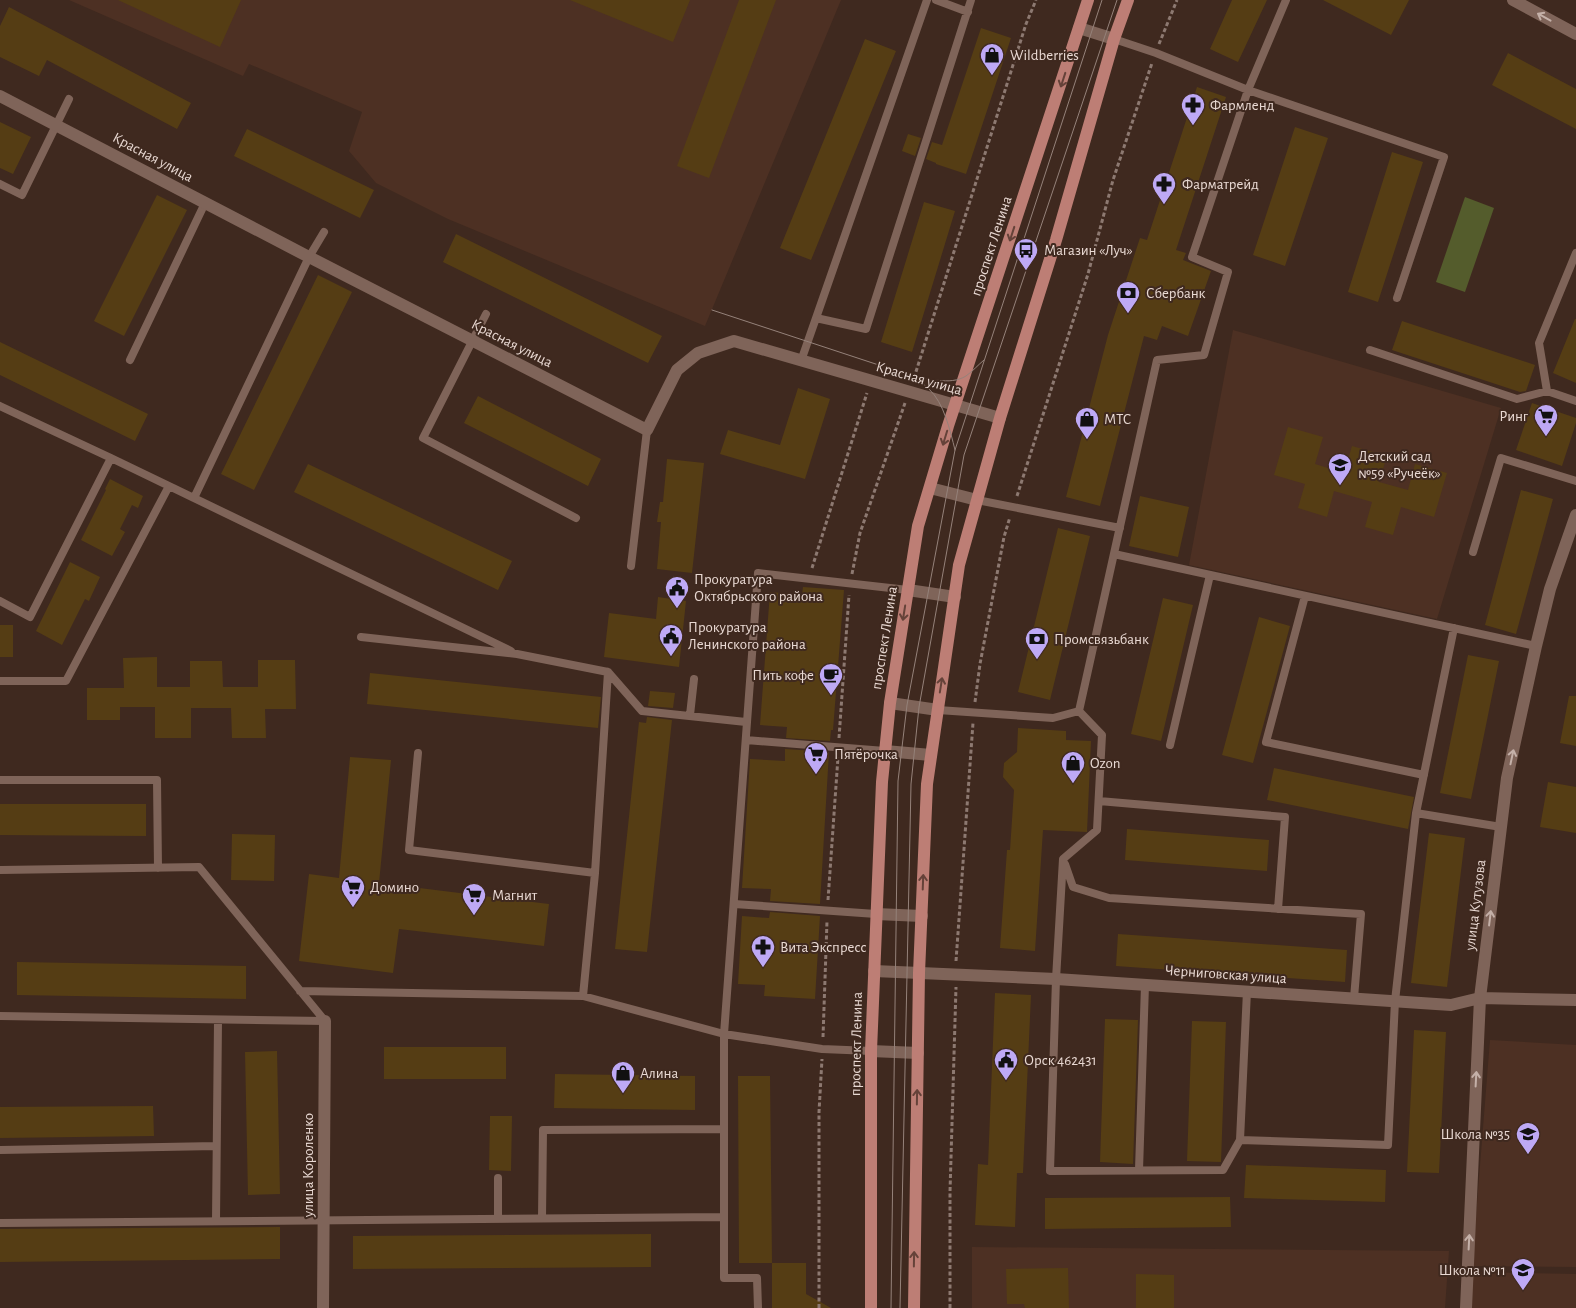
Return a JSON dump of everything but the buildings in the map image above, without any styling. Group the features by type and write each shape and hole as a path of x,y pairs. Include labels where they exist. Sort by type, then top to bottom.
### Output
{"main road":[{"name":"проспект Ленина","path":"871,1308 871,1051 885,751 890,703 918,526 955,406 1088,0"},
{"path":"914,1308 919,973 927,784 959,566 1000,418 1056,240 1114,39 1128,0"}],"street":[{"path":"1513,0 1576,34"},
{"path":"1079,28 1114,39"},
{"name":"Красная улица","path":"0,96 647,430 677,370 698,353 734,341 1000,418"},
{"path":"930,488 978,500"},
{"name":"улица Кутузова","path":"1466,1308 1480,998 1507,778 1550,589 1576,515"},
{"path":"908,590 955,597"},
{"path":"890,703 938,710"},
{"path":"885,751 931,755"},
{"path":"876,914 922,916"},
{"name":"Черниговская улица","path":"874,971 1056,979 1451,1005 1480,998 1576,1000"},
{"name":"улица Короленко","path":"323,1308 325,1022"},
{"path":"871,1051 918,1053"}],"lane":[{"path":"801,361 927,0"},
{"path":"936,0 968,12"},
{"path":"816,318 866,328 971,0"},
{"path":"1079,711 1157,360 1204,356 1228,272 1192,257 1248,90 1286,0"},
{"path":"1114,39 1156,53 1248,90 1444,157 1397,298"},
{"path":"0,184 22,195 69,99"},
{"path":"130,360 205,203"},
{"path":"194,498 310,257 324,232"},
{"path":"1547,391 1539,344 1576,254"},
{"path":"486,314 471,340 423,438 576,518"},
{"path":"1370,350 1517,399 1547,391 1576,400"},
{"path":"0,406 517,654"},
{"path":"631,566 647,430"},
{"path":"0,601 30,616 111,458"},
{"path":"1473,552 1501,458 1576,481"},
{"path":"0,681 66,681 168,486"},
{"path":"978,500 1120,528"},
{"path":"1114,554 1536,646"},
{"path":"758,1308 757,1278 724,1278 724,1034 758,573 908,590"},
{"path":"1170,745 1210,575"},
{"path":"1306,596 1266,742 1424,775"},
{"path":"1240,1140 1388,1144 1395,1001 1416,813 1454,628"},
{"path":"361,637 517,654 608,672 642,711 746,722"},
{"path":"583,996 595,873 608,672"},
{"path":"690,715 694,679"},
{"path":"938,710 1052,718 1079,711"},
{"path":"1079,711 1102,735 1099,801 1097,830 1063,860 1056,979 1050,1171 1223,1170 1240,1140 1247,991"},
{"path":"746,740 885,751"},
{"path":"418,753 409,850 595,873"},
{"path":"0,780 157,780 158,868"},
{"path":"1099,801 1284,817 1278,909"},
{"path":"1416,813 1501,826"},
{"path":"1063,860 1073,888 1109,898 1361,914 1354,998"},
{"path":"0,870 199,867 325,1022"},
{"path":"734,904 876,914"},
{"path":"1139,1170 1146,985"},
{"path":"300,991 583,996 724,1034 822,1049 871,1051"},
{"path":"0,1016 325,1022"},
{"path":"216,1220 218,1021"},
{"path":"542,1218 544,1130 724,1129"},
{"path":"0,1150 216,1146"},
{"path":"498,1178 498,1218"},
{"path":"0,1223 724,1217"}],"path":[{"path":"819,1308 819,1112 827,911 850,582 860,533 909,392 1026,24 1036,0"},
{"path":"950,1308 950,1192 956,974 974,712 980,664 1004,538 1026,462 1088,274 1113,180 1156,53 1177,0"},
{"path":"809,578 870,381"}],"shaded area":[{"path":"69,0 841,0 705,326 448,219 376,183 349,151 362,112 249,64 243,76"},
{"name":"Детский сад №59 «Ручеёк»","path":"1233,330 1501,408 1437,619 1189,565"},
{"name":"Школа №35","path":"1490,1040 1576,1045 1576,1267 1472,1266"},
{"path":"972,1247 1449,1251 1445,1308 972,1308"},
{"name":"Школа №11","path":"1470,1272 1576,1274 1576,1308 1469,1308"}],"green space":[{"path":"1465,197 1494,208 1465,292 1436,282"}],"tram line":[{"path":"891,1308 898,781 907,705 955,450 1102,0"},
{"path":"900,1308 911,784 919,707 964,455 1117,0"},
{"path":"712,310 909,375 930,379 945,381 960,379 969,374 984,360"},
{"path":"913,377 929,389 939,402 946,417 955,450"}],"place":[{"name":"Wildberries","path":"992,76"},
{"name":"Фармленд","path":"1193,126"},
{"name":"Фарматрейд","path":"1164,205"},
{"name":"Магазин «Луч»","path":"1026,271"},
{"name":"Сбербанк","path":"1128,314"},
{"name":"Ринг","path":"1546,437"},
{"name":"МТС","path":"1087,440"},
{"name":"Детский сад №59 «Ручеёк»","path":"1340,486"},
{"name":"Прокуратура Октябрьского района","path":"677,609"},
{"name":"Прокуратура Ленинского района","path":"671,657"},
{"name":"Промсвязьбанк","path":"1037,660"},
{"name":"Пить кофе","path":"831,696"},
{"name":"Пятёрочка","path":"816,775"},
{"name":"Ozon","path":"1073,784"},
{"name":"Домино","path":"353,908"},
{"name":"Магнит","path":"474,916"},
{"name":"Вита Экспресс","path":"763,968"},
{"name":"Орск 462431","path":"1006,1081"},
{"name":"Алина","path":"623,1094"},
{"name":"Школа №35","path":"1528,1155"},
{"name":"Школа №11","path":"1523,1291"}]}
